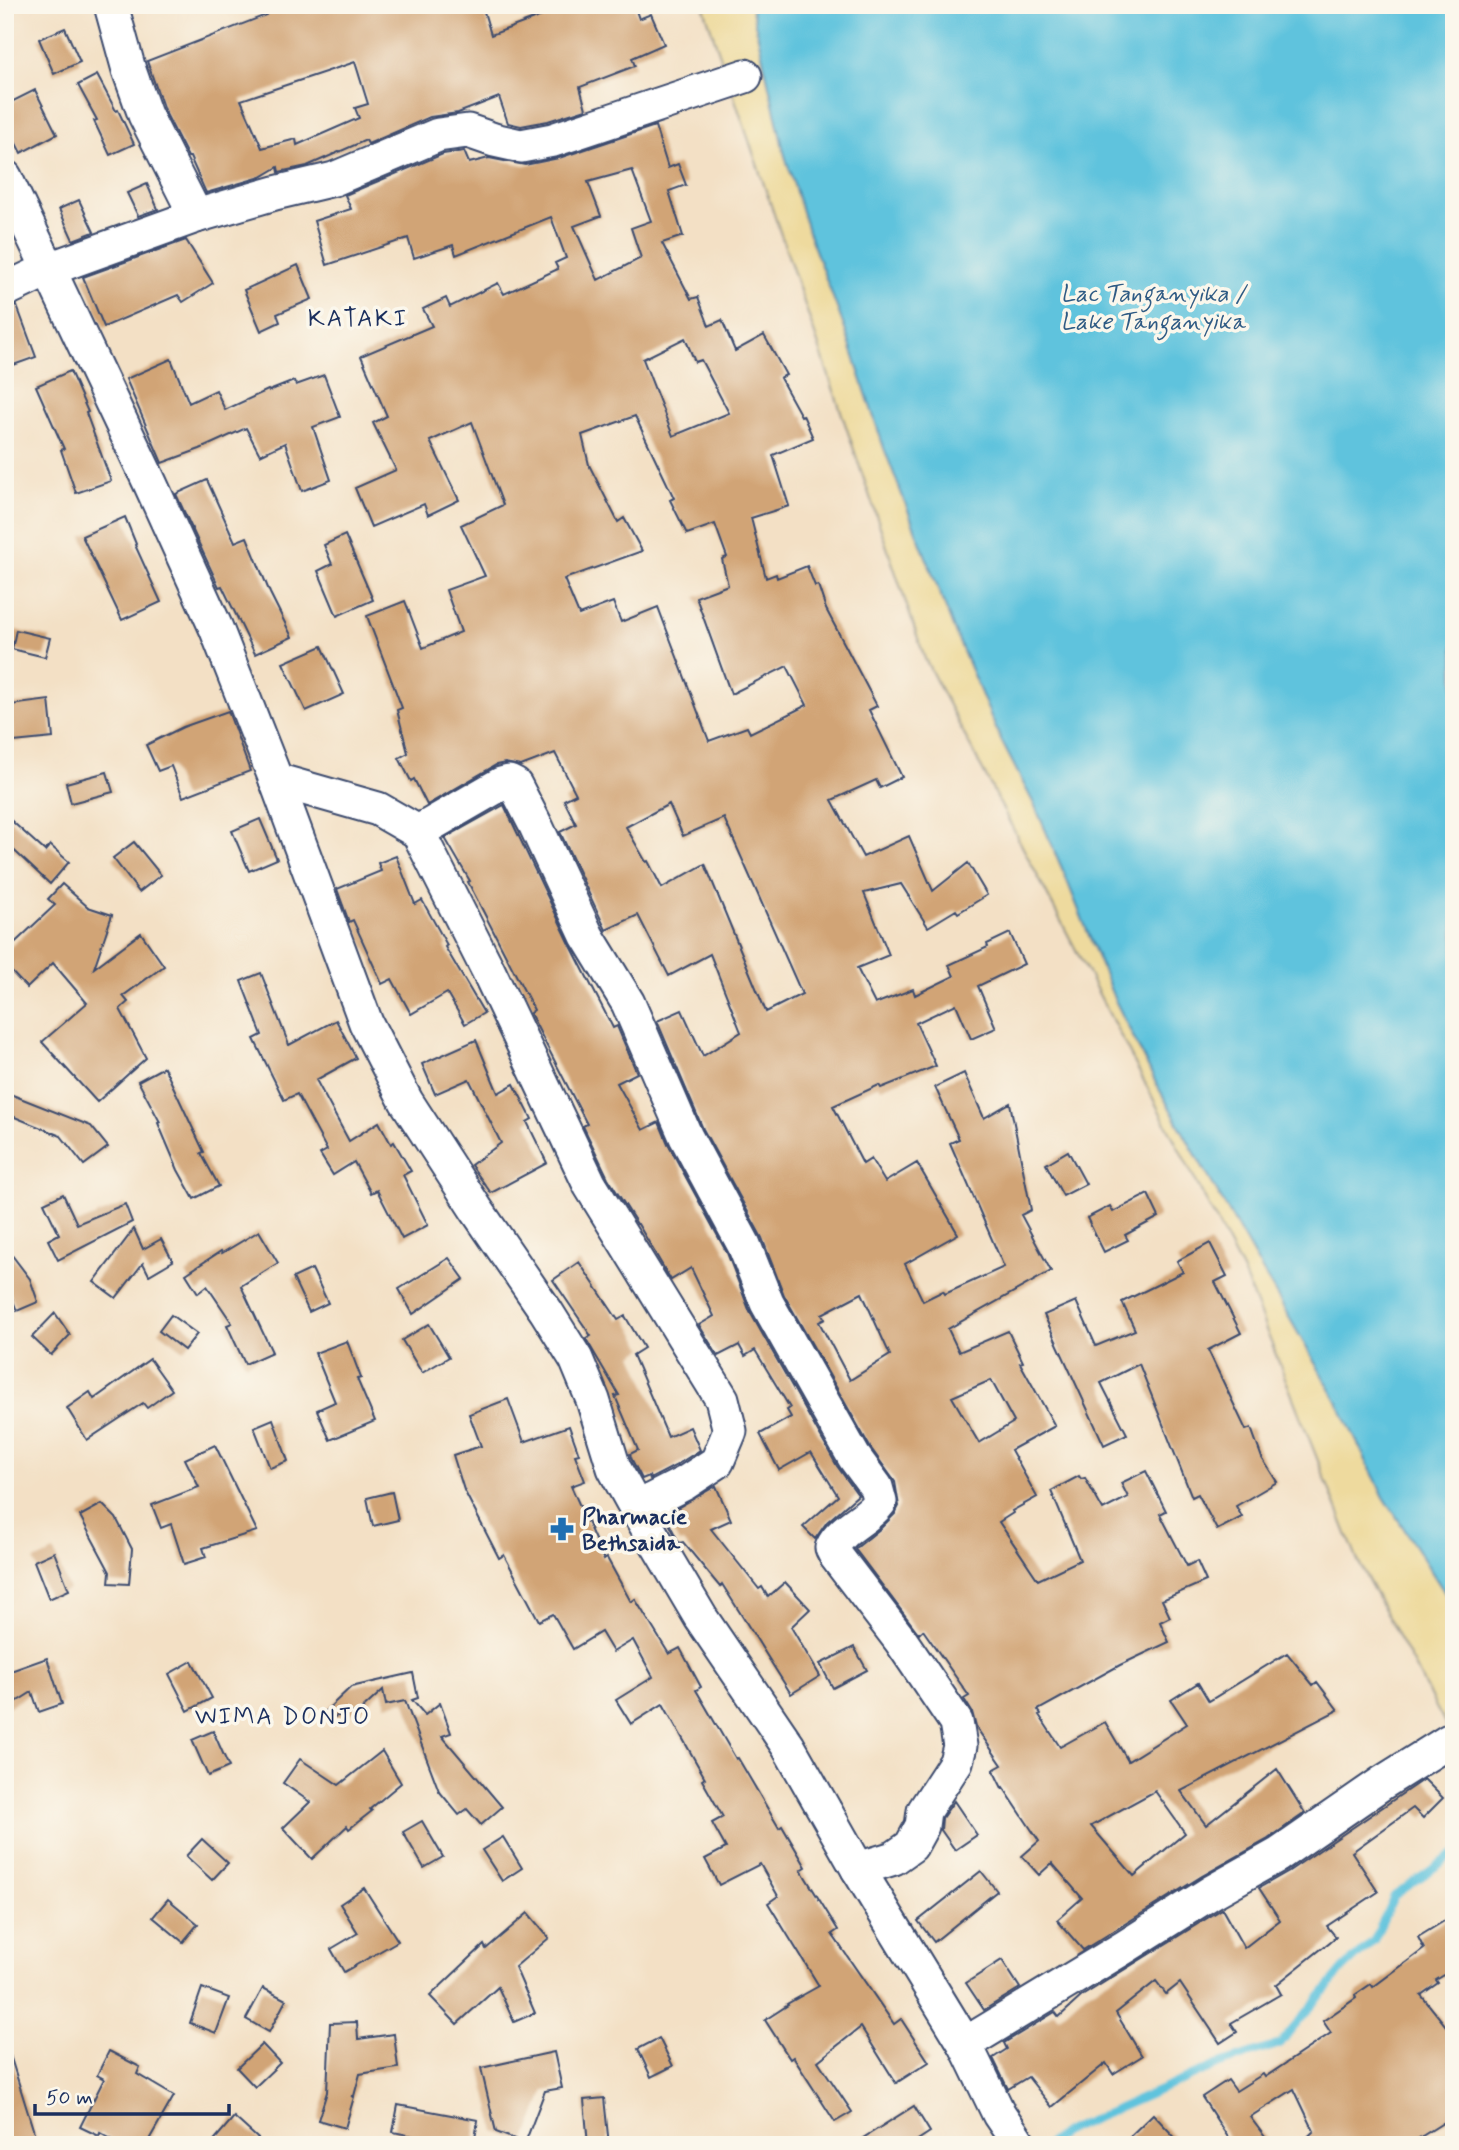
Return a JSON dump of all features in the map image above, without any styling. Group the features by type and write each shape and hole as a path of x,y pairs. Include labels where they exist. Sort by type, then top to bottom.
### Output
{"street":[{"path":"111,5 145,116 196,216"},
{"path":"5,290 49,269 196,216 334,179 438,135 468,131 521,146 553,140 746,76"},
{"path":"5,177 216,628 276,780 366,1023 406,1101 547,1311 576,1359 593,1400 614,1468 636,1507 701,1618 788,1746 858,1869 965,2044 999,2114 1020,2145"},
{"path":"276,780 378,809 418,832 487,968 590,1185 722,1399 730,1431 717,1462 685,1483 636,1507"},
{"path":"418,832 501,784 509,782 515,785 587,936 628,1003 686,1137 744,1245 766,1303 854,1457 876,1487 880,1502 873,1512 836,1539 832,1548 901,1641 956,1722 960,1746 956,1762 924,1811 922,1826 911,1846 894,1858 858,1869"},
{"path":"965,2044 1212,1892 1278,1855 1382,1783 1449,1741"}],"sand":[{"path":"703,5 751,5 784,152 808,231 845,329 884,448 957,637 1001,740 1036,808 1114,998 1157,1085 1336,1399 1384,1497 1454,1607 1454,1741 1357,1559 1243,1272 925,659"}],"water":[{"name":"Lac Tanganyika / Lake Tanganyika","path":"751,5 1454,5 1454,1607 1384,1497 1336,1399 1157,1085 1114,998 1036,808 1001,740 957,637 884,448 845,329 808,231 784,152"}],"building":[{"path":"263,5 482,5 491,35 571,5 634,5 639,19 651,14 664,44 632,58 635,66 580,87 586,109 521,126 508,123 499,97 458,113 430,117 368,144 366,140 307,166 279,172 278,167 261,177 206,193 164,110 147,61 266,15","holes":["355,62 368,104 355,108 359,118 297,145 296,139 262,148 241,100"]},
{"path":"65,28 80,62 54,74 39,39"},
{"path":"97,75 134,144 110,155 94,121 97,120 78,85"},
{"path":"35,90 57,134 21,153 5,122 5,105"},
{"path":"655,126 668,168 678,164 686,185 669,191 683,236 662,243 691,299 698,297 709,326 722,320 735,351 764,335 786,375 780,378 801,416 803,415 813,438 773,455 789,506 751,518 766,578 776,574 777,578 807,566 815,586 818,585 826,609 877,706 869,710 902,777 880,788 876,780 832,800 863,857 909,836 933,891 968,863 987,895 928,927 901,884 864,893 889,955 857,968 875,1004 913,989 915,995 954,976 949,965 988,947 987,944 1010,933 1024,964 978,986 996,1028 971,1039 956,1004 916,1023 936,1066 881,1088 879,1085 833,1106 863,1164 871,1159 885,1182 917,1163 958,1234 905,1264 923,1301 1004,1267 950,1143 959,1139 935,1087 964,1073 984,1118 1010,1103 1031,1210 1021,1215 1051,1271 948,1329 959,1352 1008,1331 1023,1362 1020,1363 1055,1426 1011,1450 1037,1497 999,1522 1038,1580 1080,1560 1051,1491 1079,1476 1081,1479 1085,1478 1103,1510 1128,1497 1121,1483 1146,1471 1166,1511 1160,1514 1187,1566 1197,1561 1206,1581 1162,1600 1170,1617 1160,1622 1169,1642 1120,1665 1038,1710 1041,1714 1039,1715 1060,1747 1105,1722 1128,1761 1187,1724 1171,1700 1198,1683 1209,1701 1287,1653 1313,1685 1317,1682 1338,1710 1181,1791 1206,1825 1277,1769 1305,1813 1268,1839 1202,1876 1083,1950 1057,1920 1082,1898 1052,1863 1039,1875 1022,1856 1039,1841 1002,1788 993,1770 1002,1765 976,1727 972,1712 964,1699 969,1696 923,1630 919,1634 855,1549 895,1514 899,1506 895,1482 870,1447 784,1295 762,1238 703,1129 657,1021 682,1010 703,1056 741,1032 710,954 669,976 638,915 606,930 560,832 576,824 564,800 576,794 555,753 521,766 505,763 496,765 427,805 414,779 411,781 399,758 408,753 397,710 402,708 367,616 405,601 423,648 461,632 446,590 485,576 461,525 503,505 472,422 430,441 459,500 428,515 424,504 371,527 355,488 396,470 373,423 387,416 361,356 432,326 423,309 446,298 450,307 498,283 504,294 558,269 555,263 566,258 551,217 456,255 453,245 414,258 408,238 327,265 314,221 351,209 345,195 443,154 464,151 469,163 489,158 525,165 559,158","holes":["632,170 651,221 631,228 641,258 598,280 574,226 601,216 588,182","685,338 695,362 701,360 729,413 673,436 643,359","635,416 674,498 670,500 687,534 715,524 727,557 722,559 728,585 696,597 731,694 787,666 807,705 750,733 747,727 709,741 658,607 621,622 613,602 579,615 564,579 642,551 624,518 618,522 589,465 582,435","669,804 683,836 724,818 802,994 766,1012 705,864 662,888 648,861 646,862 626,827","862,1293 890,1355 850,1380 819,1322 825,1319 822,1314","991,1380 1014,1422 979,1443 952,1397","1155,1791 1185,1833 1134,1876 1091,1826"]},
{"path":"147,184 158,209 138,216 127,193"},
{"path":"79,200 94,232 73,240 59,209"},
{"path":"186,240 213,283 183,302 178,295 104,327 83,277"},
{"path":"298,265 312,299 277,314 280,322 261,331 244,290"},
{"path":"17,306 36,357 5,368 5,309"},
{"path":"171,359 189,403 216,390 225,410 268,390 294,381 296,385 324,375 340,417 313,427 331,480 302,491 285,443 260,455 246,428 162,463 126,379"},
{"path":"70,371 88,412 86,413 111,481 76,493 61,450 64,449 36,386"},
{"path":"207,480 235,542 247,537 292,637 255,654 222,586 219,587 176,494"},
{"path":"125,517 161,602 122,620 82,536"},
{"path":"345,535 373,600 337,616 318,571 332,564 324,545"},
{"path":"16,630 50,638 45,657 12,649"},
{"path":"322,646 344,694 306,711 283,663"},
{"path":"49,700 53,738 14,742 10,705"},
{"path":"228,711 250,771 183,797 171,766 158,771 146,745 183,727"},
{"path":"107,772 113,792 71,803 66,783"},
{"path":"504,805 570,944 613,1028 617,1026 637,1073 617,1083 643,1130 659,1122 669,1146 727,1253 750,1312 837,1466 858,1495 827,1522 815,1539 803,1527 838,1496 811,1452 779,1470 760,1434 791,1417 787,1410 790,1408 755,1350 745,1356 739,1345 718,1356 699,1325 714,1316 691,1268 671,1280 608,1178 583,1126 587,1124 530,1013 534,1010 468,882 470,881 445,838"},
{"path":"5,815 45,851 50,845 69,862 50,884 5,842"},
{"path":"260,819 277,859 249,871 232,831"},
{"path":"134,842 161,875 139,892 113,858"},
{"path":"396,856 415,904 422,900 447,945 445,947 484,1013 465,1024 447,993 411,1014 392,979 382,984 353,920 349,922 337,889 381,871 378,863"},
{"path":"62,884 88,907 112,915 94,968 141,933 164,966 123,996 128,1002 120,1009 146,1058 97,1102 42,1042 87,1003 53,963 27,988 5,965 5,952 55,905 48,899"},
{"path":"261,973 289,1045 336,1020 356,1058 316,1080 349,1141 379,1122 411,1171 403,1175 428,1225 402,1239 377,1190 371,1193 354,1162 333,1175 320,1154 327,1150 297,1094 284,1100 254,1039 262,1035 241,981"},
{"path":"476,1040 498,1093 514,1084 532,1119 527,1122 547,1163 491,1193 471,1165 501,1143 469,1079 435,1094 422,1064"},
{"path":"164,1067 204,1152 201,1153 219,1186 194,1199 178,1170 158,1123 160,1122 138,1081"},
{"path":"5,1092 91,1126 108,1147 84,1165 61,1136 5,1113"},
{"path":"1068,1151 1086,1184 1063,1196 1046,1164"},
{"path":"63,1194 77,1224 125,1204 132,1222 58,1260 48,1240 59,1234 44,1203"},
{"path":"1148,1194 1159,1217 1125,1235 1128,1240 1104,1252 1087,1218 1110,1206 1113,1212"},
{"path":"134,1229 143,1249 161,1239 173,1261 149,1275 143,1263 116,1298 94,1282"},
{"path":"259,1231 278,1263 241,1286 272,1352 245,1364 227,1325 232,1323 207,1286 198,1293 186,1274"},
{"path":"1210,1243 1227,1276 1215,1282 1241,1333 1208,1350 1246,1430 1251,1428 1262,1458 1277,1482 1236,1506 1242,1517 1217,1530 1198,1494 1192,1497 1139,1364 1101,1383 1127,1434 1104,1445 1044,1315 1076,1301 1096,1346 1135,1330 1122,1302 1183,1272 1177,1261"},
{"path":"5,1246 30,1279 38,1302 17,1311 5,1280"},
{"path":"449,1258 464,1279 413,1314 399,1289"},
{"path":"579,1262 618,1320 625,1316 644,1348 633,1355 668,1437 690,1427 700,1450 650,1479 649,1476 642,1479 632,1460 630,1454 638,1450 615,1396 619,1395 586,1339 591,1336 553,1280"},
{"path":"312,1269 328,1303 309,1312 293,1278"},
{"path":"55,1313 70,1335 51,1355 32,1337"},
{"path":"171,1315 197,1334 184,1350 159,1331"},
{"path":"429,1324 449,1357 422,1373 402,1340"},
{"path":"347,1341 361,1378 357,1379 375,1421 330,1440 317,1410 335,1402 315,1353"},
{"path":"150,1359 172,1390 147,1408 143,1403 87,1440 67,1408 90,1392 94,1399"},
{"path":"508,1399 524,1442 569,1426 579,1454 575,1455 585,1481 571,1486 604,1560 607,1558 631,1602 635,1599 669,1654 680,1648 701,1687 696,1690 736,1759 738,1758 779,1828 782,1826 806,1867 801,1870 838,1930 832,1934 894,2024 901,2019 929,2062 896,2083 861,2027 818,2061 852,2112 835,2122 793,2057 790,2059 765,2020 819,1986 768,1903 778,1896 760,1864 719,1885 705,1859 726,1848 712,1823 723,1817 702,1780 705,1778 663,1704 631,1724 616,1700 653,1677 633,1640 613,1652 601,1632 573,1649 553,1614 539,1621 504,1555 499,1558 464,1490 453,1455 481,1446 469,1414"},
{"path":"273,1419 288,1461 270,1468 254,1427"},
{"path":"215,1445 257,1531 203,1548 206,1557 184,1564 171,1524 161,1528 152,1505 199,1487 185,1459"},
{"path":"716,1486 731,1520 711,1529 768,1597 785,1582 810,1609 791,1627 820,1676 791,1694 722,1584 720,1587 683,1542 679,1543 665,1515"},
{"path":"392,1492 398,1520 373,1526 367,1498"},
{"path":"102,1504 116,1518 132,1549 129,1584 109,1583 110,1572 80,1516"},
{"path":"54,1552 69,1590 49,1599 34,1561"},
{"path":"854,1647 867,1670 833,1688 820,1664"},
{"path":"47,1658 62,1704 39,1712 32,1692 5,1709 5,1673"},
{"path":"192,1661 212,1698 188,1711 169,1674"},
{"path":"413,1673 418,1698 412,1700 425,1715 440,1703 451,1733 442,1736 502,1807 481,1825 467,1809 459,1815 439,1791 405,1701 386,1705 383,1690 360,1711 315,1721 351,1687"},
{"path":"213,1731 229,1767 208,1776 192,1740"},
{"path":"382,1751 401,1783 370,1809 372,1811 349,1829 347,1826 312,1859 283,1828 310,1802 283,1783 300,1759 339,1785"},
{"path":"1424,1779 1443,1798 1423,1818 1413,1808 1352,1852 1378,1892 1327,1926 1336,1937 1276,1985 1281,1994 1231,2023 1237,2032 1220,2043 1180,1983 1166,1994 1156,1981 1116,2013 1142,2056 1113,2074 1106,2063 1052,2107 1028,2077 1008,2089 993,2058 1007,2049 1004,2043 1055,2012 1059,2017 1082,1996 1222,1909 1244,1948 1280,1920 1259,1888 1289,1871"},
{"path":"954,1801 977,1835 955,1850 941,1830 942,1818"},
{"path":"422,1821 443,1857 424,1868 403,1832"},
{"path":"503,1837 522,1868 502,1881 482,1850"},
{"path":"202,1839 228,1863 212,1880 186,1856"},
{"path":"981,1871 997,1891 934,1942 918,1921"},
{"path":"364,1888 398,1941 344,1972 331,1949 358,1933 340,1904"},
{"path":"168,1899 198,1924 183,1942 153,1917"},
{"path":"528,1913 549,1938 515,1967 535,2013 514,2022 498,1987 457,2024 430,1996 484,1945 486,1949"},
{"path":"1454,1915 1454,1969 1436,1980 1438,1983 1421,1995 1454,2036 1454,2116 1419,2138 1423,2145 1299,2145 1314,2131 1294,2089 1250,2117 1271,2145 1233,2145 1202,2097 1228,2080 1236,2091 1263,2074 1265,2077 1331,2033 1323,2021 1356,1998 1355,1995 1371,1984 1373,1987 1424,1949 1418,1937"},
{"path":"1002,1960 1020,1988 984,2010 966,1983"},
{"path":"202,1988 229,1998 216,2033 190,2023"},
{"path":"263,1988 286,2000 269,2032 246,2019"},
{"path":"357,2022 358,2039 394,2034 398,2068 360,2074 354,2096 351,2096 354,2097 345,2128 318,2120 327,2092 330,2023"},
{"path":"659,2038 673,2066 651,2077 638,2049"},
{"path":"262,2044 280,2063 255,2087 237,2068"},
{"path":"109,2051 140,2067 137,2074 174,2096 146,2145 122,2145 100,2133 99,2136 80,2127 104,2079 97,2075"},
{"path":"554,2052 562,2088 545,2091 525,2143 496,2132 481,2068"},
{"path":"10,2055 38,2145 5,2145 5,2056"},
{"path":"604,2098 609,2145 588,2145 584,2100"},
{"path":"398,2105 478,2120 474,2145 458,2145 393,2132"},
{"path":"914,2106 930,2132 910,2145 852,2145"},
{"path":"1153,2114 1182,2145 1121,2145"},
{"path":"234,2117 265,2145 210,2145"}],"waterway":[{"path":"1048,2145 1062,2133 1217,2065 1280,2044 1343,1969 1374,1940 1394,1896 1454,1854"}],"place":[{"name":"Pharmacie Bethsaida","path":"562,1529"}],"district":[{"name":"KATAKI","path":"358,318"},
{"name":"WIMA DONJO","path":"283,1716"}]}
